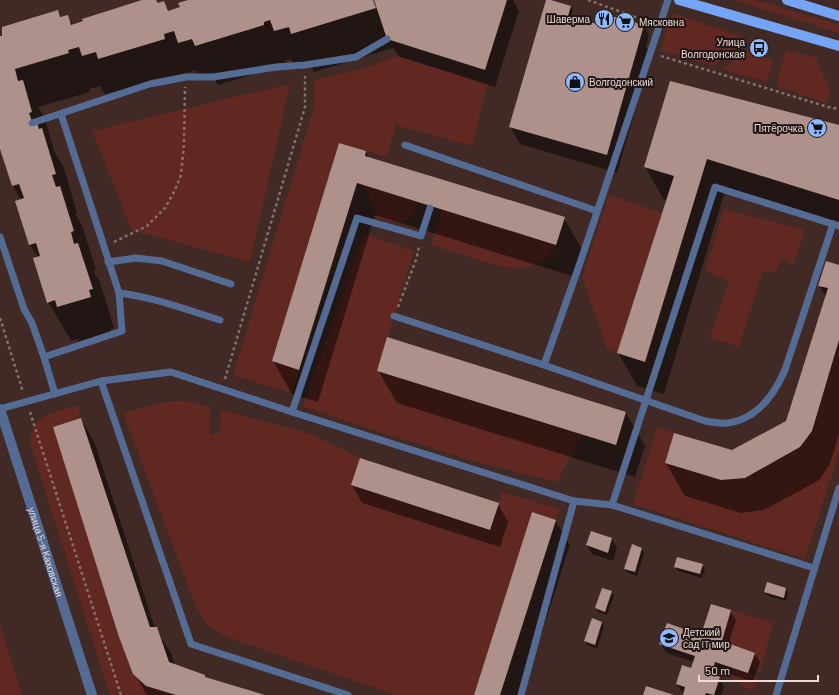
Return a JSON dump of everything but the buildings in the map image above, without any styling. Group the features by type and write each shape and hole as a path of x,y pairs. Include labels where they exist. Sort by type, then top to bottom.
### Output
{"main road":[{"path":"679,0 839,46"},
{"path":"787,0 839,16"}],"street":[{"name":"улица 5-я Каховская","path":"0,409 92,695"}],"lane":[{"path":"544,365 580,263 651,53 658,26 668,0"},
{"path":"32,122 150,84 186,77 213,77 356,57 387,39"},
{"path":"44,357 122,331 119,294 60,114"},
{"path":"405,145 597,211"},
{"path":"394,316 544,365 645,401 705,421 725,424 739,421 753,414 771,396 779,384 836,225 715,187 645,401 612,505"},
{"path":"292,412 357,218 421,236 430,208"},
{"path":"0,237 24,308 32,323 44,357 55,394"},
{"path":"108,262 136,258 162,261 232,284"},
{"path":"119,294 132,295 152,300 220,320"},
{"path":"0,409 101,381 171,372 292,412 574,501 612,505 814,568"},
{"path":"101,381 191,644 348,695"},
{"path":"776,695 839,488"},
{"path":"521,695 574,501"}],"path":[{"path":"588,0 658,26"},
{"path":"651,53 828,107 839,109"},
{"path":"222,389 306,107 305,65"},
{"path":"103,246 147,226 165,208 176,190 181,175 184,144 186,77"},
{"path":"394,316 417,257 421,236"},
{"path":"0,318 121,695"}],"shaded area":[{"path":"733,0 757,0 839,25 839,33"},
{"path":"673,13 742,37 714,66 660,50"},
{"path":"742,50 773,60 767,82 723,70"},
{"path":"786,50 816,58 830,90 827,103 776,86"},
{"path":"395,56 488,83 472,146 396,125 387,157 339,143 272,361 299,370 292,393 233,375 314,107 314,80 368,67"},
{"path":"290,84 250,262 132,230 92,131"},
{"path":"364,186 418,202 415,210 407,219 403,221 398,222 378,218"},
{"path":"609,195 662,213 617,353 607,349 582,277"},
{"path":"724,209 805,230 793,265 782,259 775,273 763,271 739,347 710,337 729,281 705,270"},
{"path":"442,210 556,245 548,255 539,262 520,268 498,265 476,259 431,245"},
{"path":"364,234 414,251 377,371 582,435 557,482 481,463 370,429 303,406"},
{"path":"839,340 839,452 805,559 633,504 657,427 674,433 665,463 721,480 745,478 800,447 812,430"},
{"path":"170,401 186,401 210,407 209,434 219,433 221,410 308,433 360,458 490,530 502,492 559,509 556,520 532,512 474,695 396,695 229,638 213,629 204,621 196,607 123,413"},
{"path":"78,405 81,418 54,427 176,695 110,695 30,443 35,426 40,420 53,413"},
{"path":"731,610 773,623 760,672 750,668 755,653 722,641"},
{"path":"0,625 22,695 0,695"},
{"path":"733,668 758,676 754,691 740,686 741,683 730,680"}],"place":[{"name":"Шаверма","path":"604,19"},
{"name":"Мясковна","path":"625,22"},
{"name":"Улица Волгодонская","path":"759,48"},
{"name":"Волгодонский","path":"575,82"},
{"name":"Пятёрочка","path":"817,128"},
{"name":"Детский сад IT мир","path":"669,638"}]}
